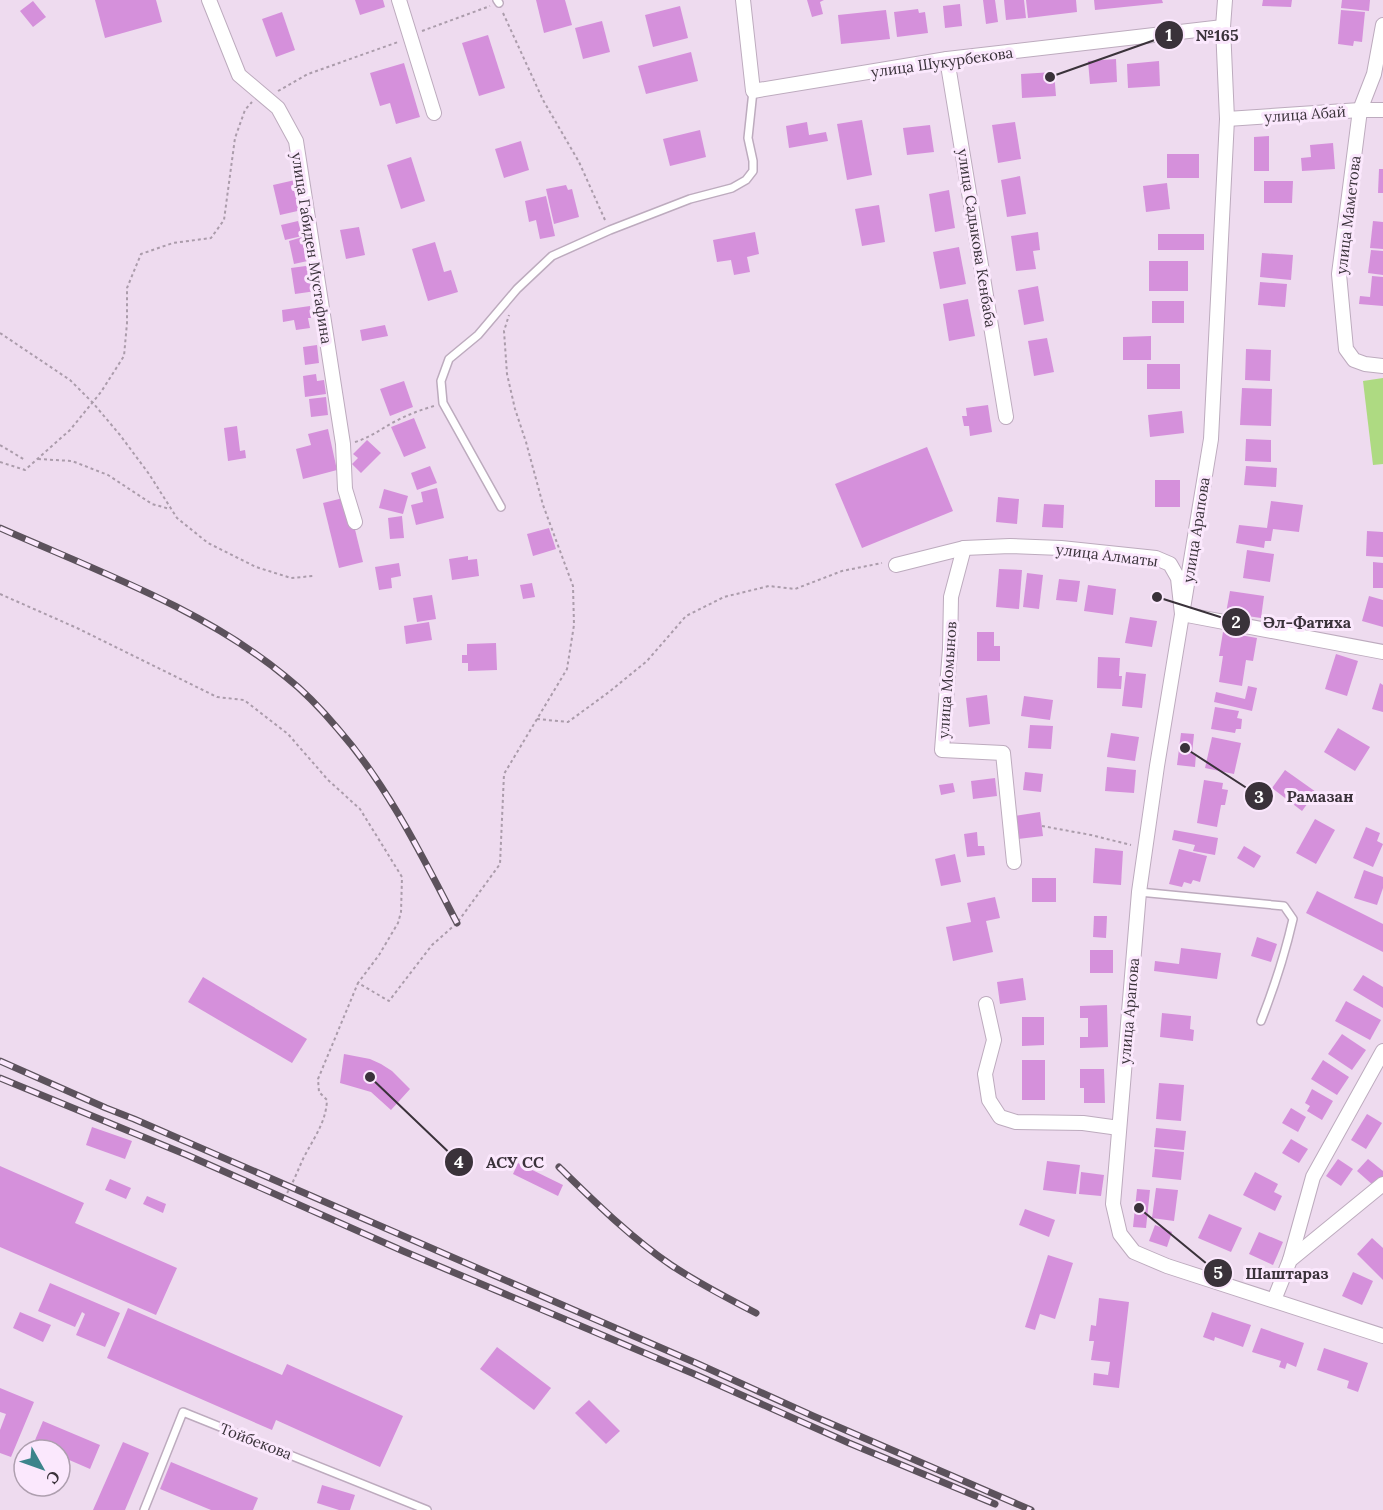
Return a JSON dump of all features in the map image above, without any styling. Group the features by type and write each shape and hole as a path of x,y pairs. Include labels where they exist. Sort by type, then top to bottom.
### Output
{"street":[{"name":"улица Габиден Мустафина","path":"209,0 239,75 278,108 296,141 343,444 345,489 355,522"},
{"path":"399,0 434,113"},
{"path":"743,0 753,91"},
{"name":"улица Арапова","path":"1225,0 1223,27 1227,119 1211,439 1158,755 1139,892 1113,1204 1120,1234 1134,1252 1167,1266 1274,1300"},
{"name":"улица Маметова","path":"1383,25 1374,74 1360,110 1339,274 1346,349 1354,360 1383,366"},
{"name":"улица Шукурбекова","path":"753,91 947,59 1223,27"},
{"name":"улица Садыкова Кенбаба","path":"947,59 1006,417"},
{"name":"улица Абай","path":"1227,119 1383,110"},
{"name":"улица Алматы","path":"897,566 964,548 1010,546 1156,558 1170,564 1178,578 1182,614"},
{"name":"улица Момынов","path":"964,548 951,597 950,649 942,750 1003,753 1014,862"},
{"path":"1182,614 1383,652"},
{"path":"986,1004 994,1040 985,1074 989,1100 1000,1117 1016,1122 1083,1123 1119,1128"},
{"path":"1383,1051 1312,1177 1290,1260 1274,1300 1383,1336"},
{"path":"1290,1260 1383,1184"}],"lane":[{"path":"501,507 442,403 441,381 448,359 477,335 517,289 552,256 610,230 690,199 732,188 746,180 753,171 748,138 753,91"},
{"path":"1139,892 1284,906 1293,919 1285,953 1261,1021"},
{"name":"Тойбекова","path":"144,1510 183,1412 427,1510"}],"path":[{"path":"0,462 25,470 70,430 101,392 124,356 127,288 141,254 174,243 211,238 224,220 235,138 245,110 263,96 308,74 401,41 410,35 498,2 543,100 579,162 610,230"},
{"path":"358,983 389,1001 432,945 457,923 500,864 504,774 567,669 574,625 573,586 543,505 507,374 504,331 517,289"},
{"path":"0,333 70,380 93,403 142,464 177,518 208,543 256,567 291,578 313,576"},
{"path":"343,444 359,441 419,411 442,403"},
{"path":"0,445 25,460"},
{"path":"38,459 72,461 108,475 152,504 171,509"},
{"path":"537,719 568,722 647,661 686,616 724,597 769,586 795,589 842,571 886,563 897,566"},
{"path":"0,594 77,628 217,697 244,700 288,734 328,780 360,809 402,878 401,912 398,923 379,955 358,983 318,1079 319,1092 327,1100 327,1110 318,1133 284,1198"},
{"path":"1042,826 1146,847"}],"green space":[{"path":"1383,378 1383,464 1373,465 1363,381"}],"building":[{"path":"95,0 156,0 162,22 105,38"},
{"path":"355,0 383,0 385,7 360,15"},
{"path":"536,0 565,0 572,25 544,33"},
{"path":"807,0 824,0 820,2 823,14 812,17"},
{"path":"983,0 995,0 998,22 986,24"},
{"path":"1004,0 1024,0 1026,18 1006,20"},
{"path":"1026,0 1076,0 1077,12 1028,18"},
{"path":"1094,0 1162,0 1163,3 1095,10"},
{"path":"1263,0 1292,0 1291,7 1262,6"},
{"path":"1342,0 1370,0 1369,11 1341,8"},
{"path":"33,1 46,17 33,27 20,11"},
{"path":"960,4 962,26 945,28 943,6"},
{"path":"680,6 688,38 653,47 645,15"},
{"path":"918,9 919,13 925,12 928,33 897,37 894,12"},
{"path":"886,10 890,39 841,44 838,15"},
{"path":"1341,10 1365,12 1362,42 1354,41 1353,46 1338,44"},
{"path":"282,12 295,50 276,57 262,19"},
{"path":"602,21 610,52 583,59 575,28"},
{"path":"488,35 505,88 479,96 462,43"},
{"path":"691,52 698,81 646,94 638,66"},
{"path":"1116,59 1117,82 1090,84 1088,61"},
{"path":"1159,61 1160,86 1128,88 1127,64"},
{"path":"404,63 420,117 396,124 390,103 380,106 370,73"},
{"path":"1054,72 1056,96 1022,98 1021,74"},
{"path":"862,120 872,175 847,180 837,124"},
{"path":"807,122 809,135 826,132 828,141 789,148 786,126"},
{"path":"1015,122 1021,159 998,163 992,125"},
{"path":"930,125 934,152 907,155 903,128"},
{"path":"700,130 706,157 670,166 663,139"},
{"path":"1269,136 1269,171 1254,171 1254,137"},
{"path":"521,141 529,170 504,178 495,149"},
{"path":"1333,143 1335,169 1302,171 1301,158 1311,157 1310,145"},
{"path":"1167,154 1199,154 1199,178 1167,178"},
{"path":"411,157 425,201 401,209 387,165"},
{"path":"1379,169 1383,169 1383,193 1378,193"},
{"path":"1020,176 1026,214 1007,217 1001,180"},
{"path":"295,180 302,210 280,215 273,185"},
{"path":"1264,181 1293,181 1292,203 1264,203"},
{"path":"1167,183 1170,209 1146,212 1143,186"},
{"path":"566,185 568,190 572,189 579,217 554,224 546,189"},
{"path":"949,190 955,228 935,232 929,194"},
{"path":"546,196 555,236 540,239 536,220 529,222 525,201"},
{"path":"879,205 885,242 862,246 855,209"},
{"path":"298,221 302,236 285,240 281,225"},
{"path":"1373,221 1383,222 1383,249 1370,248"},
{"path":"359,227 365,255 346,259 340,230"},
{"path":"755,232 759,254 747,257 750,272 734,275 731,260 717,262 713,240"},
{"path":"1038,232 1040,250 1033,251 1036,269 1016,271 1011,236"},
{"path":"1158,234 1204,234 1204,250 1158,250"},
{"path":"306,236 312,260 294,264 289,241"},
{"path":"435,242 444,272 451,270 458,292 428,301 412,249"},
{"path":"959,247 966,284 940,289 933,252"},
{"path":"1371,250 1383,251 1383,275 1368,273"},
{"path":"1262,253 1293,255 1291,280 1260,277"},
{"path":"1149,261 1188,261 1188,291 1149,291"},
{"path":"313,265 316,291 295,294 291,268"},
{"path":"1372,276 1383,277 1383,306 1359,304 1360,296 1370,297"},
{"path":"1260,282 1287,284 1285,307 1258,305"},
{"path":"1038,286 1044,321 1024,325 1018,290"},
{"path":"968,299 975,336 949,341 943,304"},
{"path":"1152,301 1184,301 1184,323 1152,323"},
{"path":"310,306 311,318 308,318 310,328 296,330 294,320 283,322 282,310"},
{"path":"385,325 388,336 362,341 360,330"},
{"path":"1151,336 1151,360 1123,360 1123,337"},
{"path":"1047,338 1054,372 1034,376 1028,341"},
{"path":"317,345 319,363 305,365 303,347"},
{"path":"1246,349 1271,350 1270,381 1245,380"},
{"path":"1147,364 1180,364 1180,389 1147,389"},
{"path":"316,374 317,381 324,380 326,394 305,397 303,376"},
{"path":"404,381 413,407 390,416 380,389"},
{"path":"1242,388 1272,389 1271,426 1240,425"},
{"path":"326,397 328,415 311,417 309,399"},
{"path":"988,405 992,432 970,436 969,426 964,426 962,416 967,416 966,408"},
{"path":"1182,411 1184,433 1150,437 1148,415"},
{"path":"414,418 426,448 404,457 391,427"},
{"path":"237,426 240,451 245,450 246,458 228,461 224,428"},
{"path":"328,429 337,470 303,479 296,449 311,445 308,434"},
{"path":"1246,439 1271,440 1271,462 1245,461"},
{"path":"367,440 381,453 361,473 352,464 358,458 353,454"},
{"path":"927,447 953,511 862,548 835,484"},
{"path":"430,466 437,483 417,490 411,473"},
{"path":"1246,466 1277,468 1276,487 1244,485"},
{"path":"1155,480 1180,480 1180,507 1155,507"},
{"path":"437,488 444,518 416,525 411,505 423,502 421,492"},
{"path":"384,489 408,496 403,514 379,508"},
{"path":"347,497 363,562 339,568 323,503"},
{"path":"998,497 1019,499 1017,524 996,522"},
{"path":"1271,501 1303,505 1299,532 1273,529 1271,541 1265,541 1264,548 1236,543 1239,525 1267,528"},
{"path":"1044,504 1064,505 1063,528 1042,527"},
{"path":"402,516 404,538 390,539 388,518"},
{"path":"549,528 556,549 533,556 527,534"},
{"path":"1367,531 1383,532 1383,557 1366,556"},
{"path":"1247,550 1274,554 1270,582 1243,578"},
{"path":"468,556 468,560 477,559 479,576 452,580 449,559"},
{"path":"1373,562 1383,563 1383,588 1373,588"},
{"path":"399,563 401,576 391,578 392,588 379,590 375,567"},
{"path":"999,569 1022,570 1019,609 996,607"},
{"path":"1027,573 1043,575 1039,609 1023,607"},
{"path":"1059,579 1080,581 1077,602 1056,600"},
{"path":"532,583 535,597 523,599 520,585"},
{"path":"1088,585 1116,589 1113,615 1084,611"},
{"path":"1230,591 1264,596 1261,618 1226,613"},
{"path":"432,595 436,619 417,622 413,598"},
{"path":"1369,596 1383,600 1383,627 1362,621"},
{"path":"1130,617 1157,621 1152,647 1125,643"},
{"path":"429,622 432,640 406,644 404,626"},
{"path":"977,632 994,632 994,646 1000,646 1000,661 977,661"},
{"path":"1223,632 1257,638 1253,661 1246,660 1242,686 1219,682 1223,656 1219,656"},
{"path":"496,643 497,670 468,671 468,663 462,663 462,655 467,655 467,644"},
{"path":"1336,654 1358,661 1347,696 1325,689"},
{"path":"1098,657 1120,658 1121,689 1097,688"},
{"path":"1126,672 1146,674 1142,708 1122,706"},
{"path":"1380,683 1383,685 1383,712 1372,709"},
{"path":"1248,686 1257,688 1252,711 1214,702 1216,692 1245,699"},
{"path":"987,695 990,724 969,727 966,698"},
{"path":"1024,696 1053,700 1050,720 1021,716"},
{"path":"1215,707 1239,711 1237,718 1242,719 1241,729 1236,729 1235,733 1211,729"},
{"path":"1030,725 1053,726 1051,749 1028,748"},
{"path":"1338,728 1370,747 1355,771 1324,752"},
{"path":"1111,733 1139,737 1135,761 1107,757"},
{"path":"1181,733 1194,734 1192,754 1196,754 1195,767 1177,765"},
{"path":"1212,737 1241,743 1234,774 1205,768"},
{"path":"1107,767 1136,770 1134,793 1105,791"},
{"path":"1285,770 1316,792 1302,811 1272,788"},
{"path":"1025,772 1043,774 1041,792 1023,790"},
{"path":"995,778 997,796 973,799 971,781"},
{"path":"1204,780 1223,783 1222,789 1228,790 1225,805 1221,805 1217,827 1197,823"},
{"path":"953,783 955,792 941,795 939,785"},
{"path":"1040,812 1043,836 1018,839 1015,816"},
{"path":"1315,819 1335,830 1316,864 1296,853"},
{"path":"1366,827 1380,833 1377,841 1383,844 1373,867 1353,858"},
{"path":"1174,830 1218,838 1215,855 1193,851 1195,845 1172,840"},
{"path":"977,832 978,846 984,846 985,855 967,857 964,834"},
{"path":"1244,846 1261,856 1254,868 1237,858"},
{"path":"1095,848 1123,851 1121,885 1093,883"},
{"path":"1179,849 1207,856 1200,882 1193,880 1191,884 1184,882 1182,887 1169,884"},
{"path":"955,854 961,882 941,886 935,859"},
{"path":"1364,870 1383,877 1383,888 1377,905 1354,898"},
{"path":"1032,878 1056,878 1056,902 1032,902"},
{"path":"1317,891 1383,924 1383,952 1306,913"},
{"path":"995,897 1000,918 986,921 993,952 953,961 946,927 971,922 967,903"},
{"path":"1094,916 1107,916 1106,938 1093,937"},
{"path":"1257,937 1277,944 1271,962 1251,956"},
{"path":"1181,948 1221,953 1217,979 1154,971 1155,961 1179,964"},
{"path":"1090,950 1113,950 1113,973 1090,973"},
{"path":"1363,975 1383,987 1383,1008 1353,990"},
{"path":"203,977 307,1039 292,1063 188,1002"},
{"path":"1023,978 1026,1000 1000,1004 997,982"},
{"path":"1346,1001 1381,1020 1370,1040 1335,1021"},
{"path":"1107,1005 1108,1047 1080,1048 1080,1037 1088,1037 1088,1018 1080,1018 1080,1006"},
{"path":"1162,1013 1191,1016 1190,1029 1194,1030 1193,1041 1160,1037"},
{"path":"1022,1017 1044,1017 1044,1045 1022,1046"},
{"path":"1342,1034 1366,1050 1352,1070 1328,1054"},
{"path":"344,1054 370,1059 381,1064 392,1071 410,1089 391,1110 371,1092 340,1083"},
{"path":"1022,1060 1045,1060 1045,1100 1022,1100"},
{"path":"1323,1060 1349,1077 1337,1095 1311,1079"},
{"path":"1080,1069 1104,1069 1105,1103 1084,1103 1084,1088 1080,1088"},
{"path":"1159,1083 1184,1085 1181,1121 1156,1119"},
{"path":"1312,1089 1333,1101 1322,1120 1307,1111 1310,1106 1305,1103"},
{"path":"1291,1108 1306,1117 1298,1132 1282,1123"},
{"path":"1367,1114 1382,1123 1366,1149 1351,1140"},
{"path":"92,1127 132,1141 125,1159 86,1145"},
{"path":"1156,1128 1186,1131 1184,1150 1154,1147"},
{"path":"1291,1139 1308,1149 1299,1163 1282,1153"},
{"path":"1155,1149 1184,1152 1181,1180 1152,1177"},
{"path":"1338,1159 1353,1169 1341,1186 1326,1176"},
{"path":"1368,1159 1383,1171 1383,1176 1374,1186 1357,1171"},
{"path":"1047,1161 1080,1165 1076,1194 1043,1190"},
{"path":"518,1163 563,1185 558,1196 513,1174"},
{"path":"0,1166 84,1203 75,1223 177,1268 156,1315 0,1247"},
{"path":"1081,1172 1104,1175 1101,1196 1079,1194"},
{"path":"1255,1172 1278,1184 1274,1192 1282,1196 1275,1211 1243,1195"},
{"path":"110,1179 131,1188 126,1199 105,1190"},
{"path":"1156,1188 1178,1190 1174,1221 1152,1218"},
{"path":"1137,1189 1150,1190 1146,1228 1133,1227"},
{"path":"147,1196 166,1204 163,1213 143,1204"},
{"path":"1025,1209 1055,1220 1049,1237 1019,1225"},
{"path":"1209,1214 1242,1228 1231,1252 1198,1238"},
{"path":"1155,1225 1172,1232 1167,1247 1149,1241"},
{"path":"1259,1232 1283,1242 1273,1265 1249,1254"},
{"path":"1372,1238 1383,1248 1383,1280 1357,1254"},
{"path":"1048,1255 1073,1263 1055,1319 1040,1314 1035,1330 1025,1327"},
{"path":"1353,1272 1373,1281 1362,1305 1342,1296"},
{"path":"50,1283 120,1313 105,1347 76,1335 85,1314 82,1312 75,1327 38,1311"},
{"path":"1099,1298 1129,1302 1119,1388 1093,1385 1094,1373 1108,1375 1110,1362 1091,1360 1094,1341 1089,1341 1091,1325 1096,1326"},
{"path":"128,1308 282,1375 287,1364 403,1416 380,1467 276,1420 272,1430 107,1358"},
{"path":"20,1312 51,1325 43,1342 13,1328"},
{"path":"1212,1312 1251,1325 1243,1347 1215,1337 1214,1341 1203,1337"},
{"path":"1261,1328 1304,1343 1296,1367 1287,1363 1285,1369 1279,1367 1281,1361 1252,1352"},
{"path":"497,1347 551,1388 534,1410 480,1369"},
{"path":"1324,1348 1368,1363 1358,1392 1347,1388 1349,1381 1317,1370"},
{"path":"0,1388 34,1402 19,1438 12,1438 11,1457 0,1453 0,1430 6,1414 0,1412"},
{"path":"589,1400 620,1431 606,1444 575,1413"},
{"path":"43,1421 100,1445 90,1469 72,1461 72,1438 36,1438"},
{"path":"123,1442 149,1453 125,1510 93,1510"},
{"path":"171,1462 258,1498 253,1510 211,1510 160,1489"},
{"path":"322,1485 355,1495 350,1510 339,1510 317,1503"}],"railway":[{"path":"0,528 185,611 254,653 293,683 332,722 373,774 403,822 457,923"},
{"path":"0,1061 1031,1510"},
{"path":"0,1078 187,1155 403,1251 995,1504"},
{"path":"559,1167 641,1243 692,1278 756,1313"}],"place":[{"name":"№165","path":"1050,77"},
{"name":"Әл-Фатиха","path":"1157,597"},
{"name":"Рамазан","path":"1185,748"},
{"name":"АСУ СС","path":"370,1077"},
{"name":"Шаштараз","path":"1139,1208"}]}
